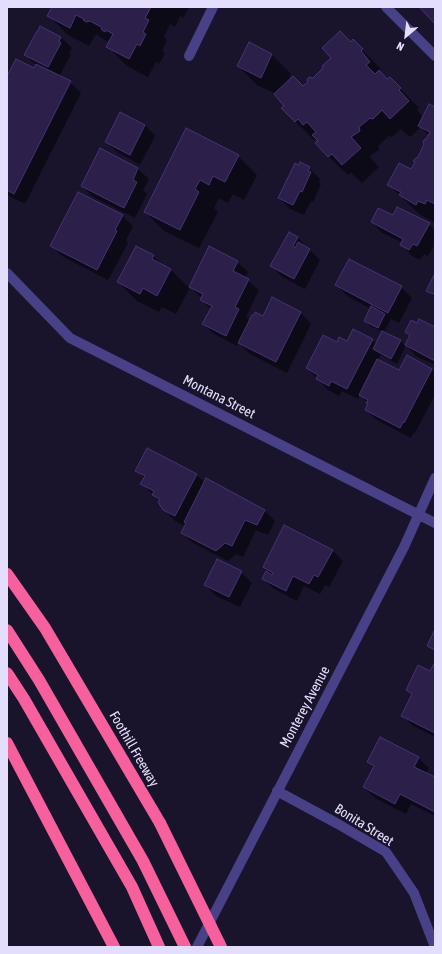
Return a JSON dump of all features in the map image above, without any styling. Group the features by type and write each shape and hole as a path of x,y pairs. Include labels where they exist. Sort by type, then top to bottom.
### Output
{"highway":[{"name":"Foothill Freeway","path":"7,574 45,628 160,824 221,947"},
{"path":"7,630 39,680 144,860 184,947"},
{"path":"7,673 24,699 132,887 159,947"},
{"path":"7,743 111,942"}],"street":[{"path":"189,56 213,7"},
{"path":"386,7 435,56"},
{"name":"Montana Street","path":"7,273 70,338 435,523"},
{"name":"Monterey Avenue","path":"197,947 276,791 404,547 435,478"},
{"name":"Bonita Street","path":"276,791 338,824 386,852 414,893 435,946"}],"building":[{"path":"52,7 151,7 145,18 149,20 143,32 146,34 140,46 137,44 129,59 106,47 113,34 106,30 105,32 101,27 90,21 87,22 76,15 70,28 47,16"},
{"path":"419,7 435,7 435,24"},
{"path":"40,26 61,37 59,42 61,43 48,67 24,55"},
{"path":"340,31 351,42 353,39 363,49 361,51 370,62 366,65 375,74 379,70 387,79 390,77 401,88 399,90 409,101 390,119 382,110 373,119 370,118 359,127 360,131 351,137 361,148 342,165 332,154 328,157 315,143 318,141 312,135 316,132 307,122 303,125 298,119 295,122 281,108 284,106 274,94 293,76 303,86 308,82 307,80 309,77 313,78 322,69 323,65 331,58 322,48"},
{"path":"249,42 272,54 261,78 237,66"},
{"path":"16,59 34,68 36,64 71,81 14,194 7,190 7,76"},
{"path":"429,104 435,107 435,204 427,200 425,204 418,201 416,205 399,195 401,192 387,185 399,163 411,169 415,162 413,161 418,157 424,144 423,142 430,132 418,126"},
{"path":"120,112 145,125 130,155 105,142"},
{"path":"186,128 239,155 225,182 213,176 209,185 200,180 195,189 199,192 180,230 144,212"},
{"path":"100,148 138,168 133,180 137,182 124,208 81,186"},
{"path":"300,162 310,167 308,171 311,172 302,192 300,191 293,205 278,198 295,163 299,165"},
{"path":"78,192 123,215 115,230 117,231 97,270 50,246"},
{"path":"397,207 430,223 417,246 413,244 409,250 400,245 403,239 371,222 378,208 393,215"},
{"path":"289,232 298,237 293,246 295,248 298,242 310,249 294,279 270,266"},
{"path":"136,246 154,255 152,259 171,269 157,296 143,288 140,294 117,282"},
{"path":"209,246 238,261 233,271 249,279 235,307 239,309 226,336 202,324 212,306 200,300 203,294 189,287"},
{"path":"349,259 402,286 388,313 335,285"},
{"path":"435,273 435,295 426,291"},
{"path":"272,297 301,312 276,362 238,343 252,315 254,315 255,312 263,316"},
{"path":"371,306 385,314 378,328 364,321"},
{"path":"419,319 435,327 435,361 405,345 410,335 405,332 411,320 417,323"},
{"path":"353,329 373,339 347,389 331,381 329,386 316,379 318,375 306,368 323,335 337,342 339,337 347,341"},
{"path":"382,331 401,340 391,359 373,349"},
{"path":"407,355 432,369 400,428 365,410 368,400 359,395 377,359 399,370"},
{"path":"147,448 197,474 175,516 163,510 158,502 160,499 152,495 154,491 140,484 145,476 135,471"},
{"path":"206,478 265,510 257,525 245,520 232,546 225,543 216,551 181,533 186,523 184,522"},
{"path":"284,525 333,550 318,577 314,575 309,584 293,576 286,591 262,579 266,571 272,575 273,573 263,567"},
{"path":"217,559 242,571 229,597 204,585"},
{"path":"435,629 435,650 427,646"},
{"path":"435,662 435,733 401,716 412,694 406,690 418,665 430,671"},
{"path":"380,737 419,757 414,767 435,777 435,812 400,794 395,804 363,787 374,766 367,762"}]}
